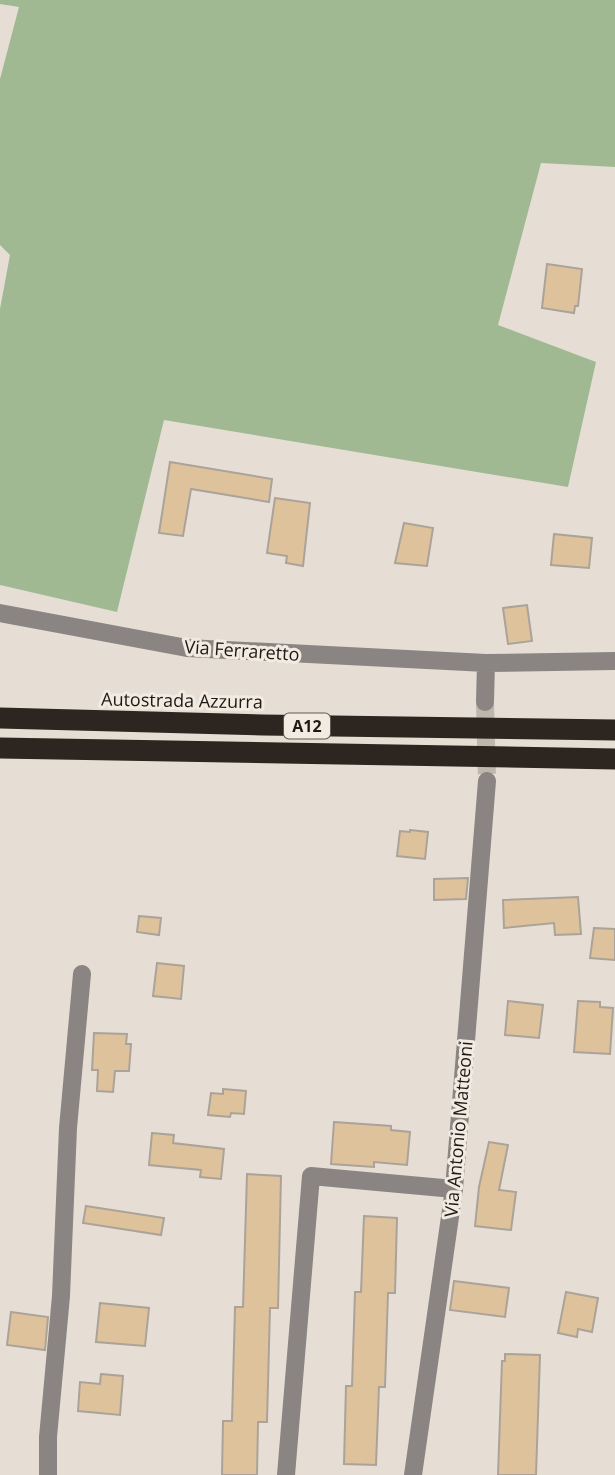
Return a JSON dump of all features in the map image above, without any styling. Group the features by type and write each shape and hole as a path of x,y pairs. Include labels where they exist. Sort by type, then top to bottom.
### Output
{"highway":[{"name":"Autostrada Azzurra","path":"0,718 615,730"},
{"name":"A12","path":"0,748 615,759"}],"street":[{"name":"Via Ferraretto","path":"0,613 187,648 486,663 615,661"},
{"path":"485,702 486,663"},
{"name":"Via Antonio Matteoni","path":"413,1475 454,1189 487,782"},
{"path":"48,1475 48,1437 61,1296 68,1128 82,974"},
{"path":"286,1475 311,1176 454,1189"}],"green space":[{"path":"0,0 615,0 615,167 541,163 498,325 596,362 568,487 164,420 117,612 0,585 0,309 10,255 0,245 0,79 19,7 0,4"}],"building":[{"path":"547,264 582,269 578,306 575,306 574,313 542,308"},
{"path":"170,462 272,479 269,502 191,489 183,536 159,533"},
{"path":"275,498 310,503 303,566 286,563 287,556 267,553"},
{"path":"404,523 433,528 427,566 395,563"},
{"path":"554,534 592,538 589,568 551,565"},
{"path":"527,605 532,641 508,644 503,608"},
{"path":"400,831 428,832 425,859 397,856"},
{"path":"468,878 466,899 434,900 434,879"},
{"path":"578,897 581,934 555,935 554,923 504,928 503,900"},
{"path":"139,916 161,918 159,935 137,932"},
{"path":"594,928 615,929 615,960 590,958"},
{"path":"157,963 184,966 181,999 153,996"},
{"path":"508,1001 543,1005 539,1038 505,1035"},
{"path":"578,1001 600,1002 600,1007 613,1008 610,1054 574,1052"},
{"path":"94,1033 127,1034 126,1044 131,1044 129,1071 115,1071 113,1092 97,1091 98,1070 92,1070"},
{"path":"223,1089 246,1091 244,1114 231,1113 230,1117 208,1115 211,1093 223,1094"},
{"path":"334,1122 391,1126 391,1130 410,1132 407,1165 374,1162 374,1167 331,1164"},
{"path":"152,1133 174,1135 173,1143 224,1149 221,1179 200,1177 201,1170 149,1165"},
{"path":"489,1142 508,1145 499,1190 516,1192 511,1230 475,1226 479,1187"},
{"path":"247,1174 281,1176 278,1308 270,1308 267,1422 258,1422 257,1475 222,1475 223,1421 232,1421 235,1307 243,1307"},
{"path":"86,1206 164,1218 161,1235 83,1223"},
{"path":"364,1216 397,1218 395,1293 388,1293 385,1387 379,1387 376,1465 344,1464 346,1386 352,1386 355,1292 361,1292"},
{"path":"454,1281 509,1288 505,1317 450,1310"},
{"path":"566,1292 598,1298 592,1332 578,1329 577,1337 558,1333"},
{"path":"100,1303 149,1308 145,1346 96,1342"},
{"path":"11,1312 48,1317 45,1350 7,1345"},
{"path":"505,1354 540,1355 536,1475 498,1475 502,1361 505,1361"},
{"path":"101,1374 123,1376 120,1415 78,1411 80,1382 100,1384"}],"tunnel":[{"path":"485,702 487,781"}]}
